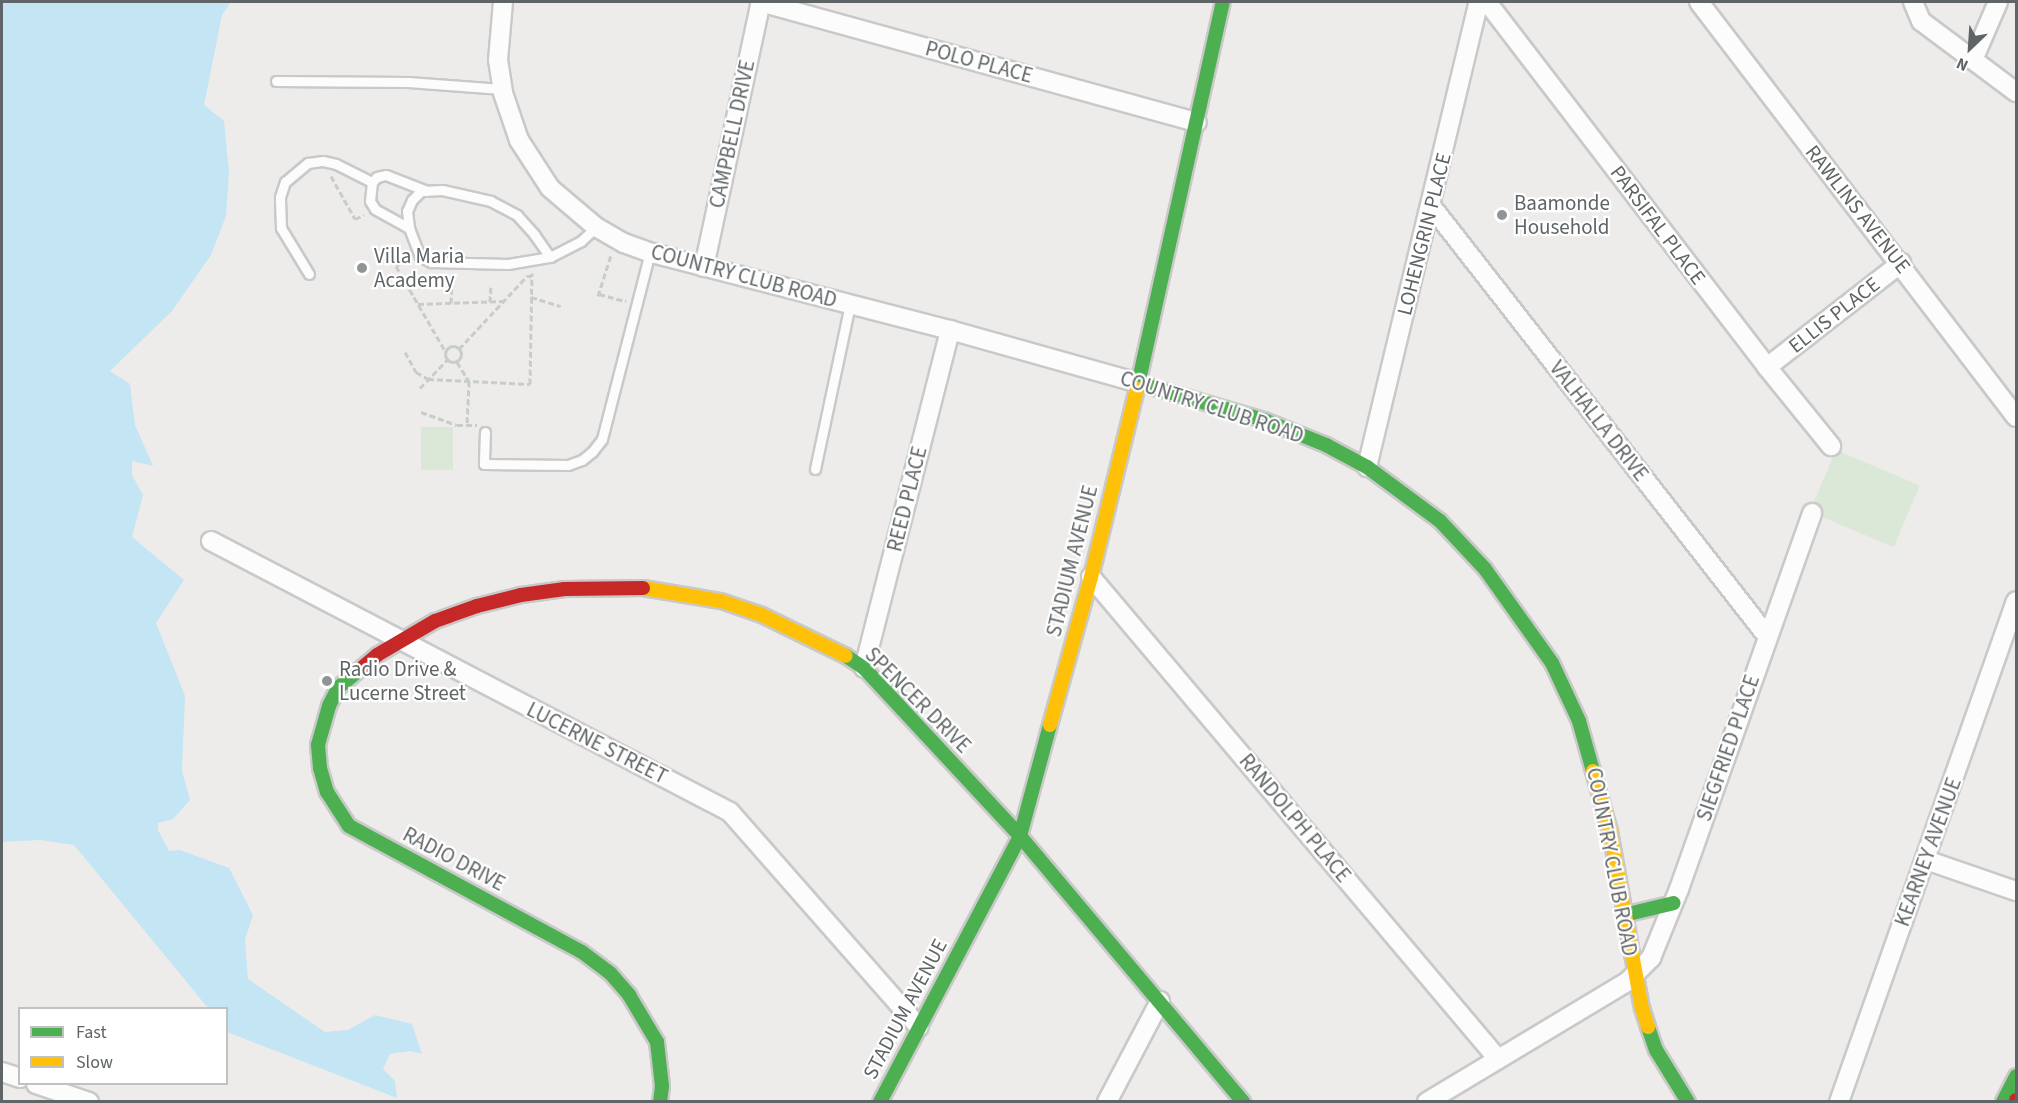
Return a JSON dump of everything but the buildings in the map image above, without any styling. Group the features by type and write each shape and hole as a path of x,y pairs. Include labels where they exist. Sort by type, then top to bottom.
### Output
{"street":[{"name":"COUNTRY CLUB ROAD","path":"503,2 498,60 502,89 519,140 532,164 550,188 596,227 616,238 650,252 950,330 1264,420 1326,445 1367,467 1423,507 1468,550 1522,617 1552,663 1579,721 1600,789 1642,1008 1656,1050 1688,1101"},
{"name":"POLO PLACE","path":"761,2 1197,122"},
{"name":"CAMPBELL DRIVE","path":"704,267 761,2"},
{"name":"STADIUM AVENUE","path":"880,1101 1020,836 1091,577 1138,383 1223,2"},
{"name":"LOHENGRIN PLACE","path":"1367,467 1432,207 1479,2"},
{"name":"PARSIFAL PLACE","path":"1487,2 1767,367 1831,446"},
{"name":"RAWLINS AVENUE","path":"1699,2 1901,263 2016,417"},
{"path":"1913,2 1921,21 2016,92"},
{"path":"1973,60 1998,2"},
{"name":"VALHALLA DRIVE","path":"1432,207 1767,636"},
{"name":"ELLIS PLACE","path":"1767,367 1901,263"},
{"name":"REED PLACE","path":"864,668 950,330"},
{"name":"SIEGFRIED PLACE","path":"1635,976 1651,958 1674,903 1812,513"},
{"name":"LUCERNE STREET","path":"211,541 730,812 919,1027"},
{"name":"RANDOLPH PLACE","path":"1091,577 1498,1059"},
{"name":"SPENCER DRIVE","path":"399,641 435,621 477,606 521,595 565,589 643,588 721,601 762,615 808,635 864,668 1020,836 1243,1101"},
{"name":"KEARNEY AVENUE","path":"1839,1101 2016,602"},
{"name":"RADIO DRIVE","path":"399,641 353,674 338,688 329,706 318,744 320,768 327,792 336,809 349,826 582,952 611,974 629,994 657,1042 664,1096"},
{"path":"1926,860 2016,891"},
{"path":"1624,915 1674,903"},
{"path":"1427,1101 1635,976"},
{"path":"1107,1101 1160,1001"},
{"path":"2,1072 18,1077"},
{"path":"2003,1101 2016,1076"},
{"path":"42,1085 88,1101"}],"lane":[{"path":"276,81 408,82 502,89"},
{"path":"309,274 281,228 280,196 285,182 296,170 308,164 330,163 372,182"},
{"path":"409,228 375,209 370,201 372,182 377,177 386,175 427,191"},
{"path":"550,257 528,226 502,206 442,190 421,191 412,200 407,211 409,228 420,256 431,262 454,264 508,264 550,257 581,242 596,227"},
{"path":"485,432 484,464 568,465 582,460 592,452 602,439 650,252"},
{"path":"815,469 850,304"}],"path":[{"path":"330,163 328,172 355,219 375,209"},
{"path":"616,238 598,295 637,304"},
{"path":"418,251 396,266 445,351 447,360"},
{"path":"405,352 416,372 429,379 530,384 532,260"},
{"path":"459,349 527,276 531,276"},
{"path":"451,303 452,284"},
{"path":"490,285 490,302"},
{"path":"531,297 561,306"},
{"path":"418,304 503,301"},
{"path":"445,351 451,346 459,349"},
{"path":"457,362 461,357 459,349"},
{"path":"447,360 457,362 469,381 467,425"},
{"path":"420,388 447,360"},
{"path":"421,412 457,425 483,425 485,432"}],"green space":[{"path":"421,427 453,427 453,470 421,470"},
{"path":"1836,450 1920,486 1894,547 1810,512"}],"water":[{"path":"2,2 231,2 222,15 204,105 224,121 229,172 226,216 211,255 172,311 110,371 130,384 135,425 153,466 132,461 132,475 143,495 132,537 184,580 156,623 185,696 182,771 190,800 173,819 158,823 158,830 169,851 180,850 229,868 253,915 245,940 248,979 325,1032 348,1030 375,1015 412,1024 422,1054 410,1051 390,1054 383,1069 395,1081 397,1098 228,1032 228,1007 207,1007 74,845 40,840 2,842"}],"traffic: fast":[{"path":"1137,389 1223,2"},
{"path":"1138,383 1264,420 1326,445 1367,467 1440,521 1485,569 1552,663 1579,721 1593,771"},
{"path":"846,656 864,668 1020,836 1243,1102"},
{"path":"364,666 338,688 329,706 318,745 320,768 327,792 349,826 582,952 611,974 629,995 657,1042 662,1086 660,1102"},
{"path":"880,1102 1020,836 1050,725"},
{"path":"1624,915 1674,903"},
{"path":"1648,1027 1656,1050 1688,1102"},
{"path":"2003,1102 2016,1076"}],"traffic: slow":[{"path":"1050,725 1091,577 1137,389"},
{"path":"643,588 721,601 762,615 846,656"},
{"path":"1593,771 1610,831 1642,1008 1648,1027"}],"traffic: jam":[{"path":"364,666 377,655 435,621 477,606 521,595 565,589 643,588"}],"place":[{"name":"Baamonde Household","path":"1502,215"},
{"name":"Villa Maria Academy","path":"362,268"},
{"name":"Radio Drive & Lucerne Street","path":"327,681"}]}
